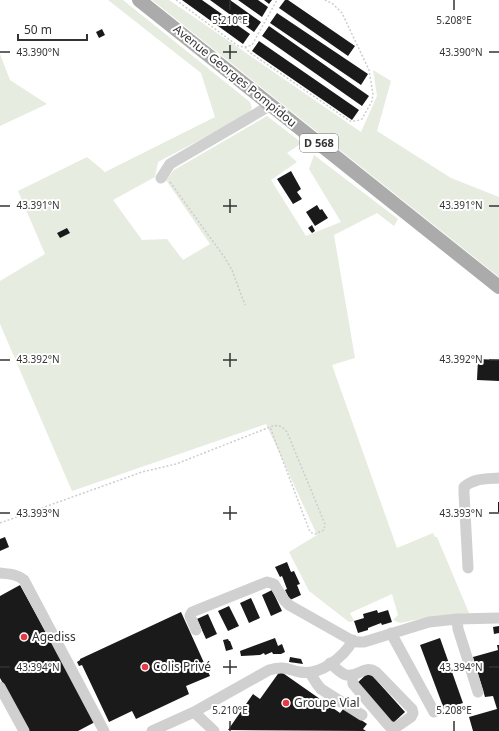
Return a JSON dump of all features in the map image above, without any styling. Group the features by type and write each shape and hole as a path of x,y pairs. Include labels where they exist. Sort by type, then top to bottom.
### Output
{"main road":[{"name":"Avenue Georges Pompidou","path":"140,0 499,287"}],"street":[{"path":"163,174 170,164 272,105"},
{"path":"468,568 464,486 469,482 476,480 499,478"},
{"path":"0,573 14,575 24,580 104,731"},
{"path":"196,630 190,616 192,612 267,582 274,584 289,605 357,642 364,642 429,622 457,619 499,618"},
{"path":"457,619 458,629 478,692"},
{"path":"391,633 434,712"},
{"path":"152,731 194,712 269,670 278,667 286,667 300,672 310,673 322,669 346,652 353,640"},
{"path":"330,663 343,674 352,675 366,669 372,669 412,710 413,713 395,728 389,726 352,684 352,675"},
{"path":"310,673 322,689 362,715"},
{"path":"0,686 24,731"},
{"path":"194,712 214,731"}],"path":[{"path":"176,0 238,46 245,47 252,45 277,0"},
{"path":"245,47 249,52 350,121 362,119 372,101 373,94 369,70 342,13 333,4 325,0"},
{"path":"163,174 225,258 232,270 245,305"},
{"path":"0,523 142,472 176,464 270,427 276,425 282,427 287,432 325,524 324,530 315,534 310,532 270,427"}],"shaded area":[{"path":"108,0 123,0 250,102 252,108 247,115 158,162 155,177 113,200 142,240 167,239 183,260 210,244 166,180 174,170 267,116 302,143 287,153 297,162 271,180 306,236 341,222 309,169 314,155 398,219 394,226 377,213 334,235 355,358 332,365 397,548 433,533 435,537 437,537 469,613 434,616 400,623 393,620 398,615 392,594 350,613 354,621 349,622 309,591 289,552 317,535 266,424 72,491 0,324 0,281 45,254 18,191 87,157 105,172 215,117 201,73"},
{"path":"152,0 169,0 361,132 377,96 373,70 391,81 377,131 451,178 499,197 499,277"},
{"path":"0,54 10,80 47,104 0,126"}],"building":[{"path":"182,0 202,0 250,34 243,44"},
{"path":"210,0 230,0 261,22 254,32"},
{"path":"238,0 258,0 268,7 262,17"},
{"path":"264,0 272,0 269,4"},
{"path":"285,0 288,0 355,46 348,56 279,8"},
{"path":"277,13 368,74 361,85 270,23"},
{"path":"269,26 369,96 362,106 262,36"},
{"path":"102,29 105,35 99,38 96,32"},
{"path":"259,41 359,110 352,120 252,51"},
{"path":"291,171 301,189 297,192 302,199 293,204 277,179"},
{"path":"317,205 320,210 322,209 328,218 315,226 306,212"},
{"path":"312,225 315,231 312,233 308,228"},
{"path":"67,228 70,233 60,238 57,233"},
{"path":"478,359 499,360 499,381 477,380"},
{"path":"5,537 9,547 0,551 0,539"},
{"path":"287,562 291,572 294,571 300,584 297,585 301,595 290,600 285,590 287,589 282,576 280,577 275,567"},
{"name":"Agediss","path":"20,585 95,722 78,731 29,731 0,678 0,596"},
{"path":"272,590 282,611 271,616 262,595"},
{"path":"251,598 260,618 249,623 240,603"},
{"path":"229,606 239,626 228,631 218,611"},
{"path":"377,610 378,613 388,610 392,622 382,625 381,623 368,628 368,630 358,633 354,621 364,618 363,614"},
{"name":"Colis Privé","path":"181,612 210,676 186,686 189,694 136,719 132,711 109,722 82,665 79,666 77,662 80,659"},
{"path":"208,614 217,634 206,639 197,619"},
{"path":"499,626 499,633 494,634 493,627"},
{"path":"275,638 278,646 282,644 285,652 281,654 273,654 272,652 265,655 264,653 260,655 241,656 240,651"},
{"path":"440,638 463,703 444,709 420,645"},
{"path":"228,639 233,649 226,651 223,640"},
{"path":"497,645 499,645 499,731 473,731 469,717 497,709 493,696 485,697 473,657 498,650"},
{"path":"290,657 301,659 303,664 289,662"},
{"name":"Groupe Vial","path":"280,671 340,713 344,708 367,724 363,729 366,731 228,730 253,694 260,699"},
{"path":"369,672 405,712 392,724 356,684"}],"place":[{"name":"Agediss","path":"24,637"},
{"name":"Colis Privé","path":"145,667"},
{"name":"Groupe Vial","path":"286,703"}]}
